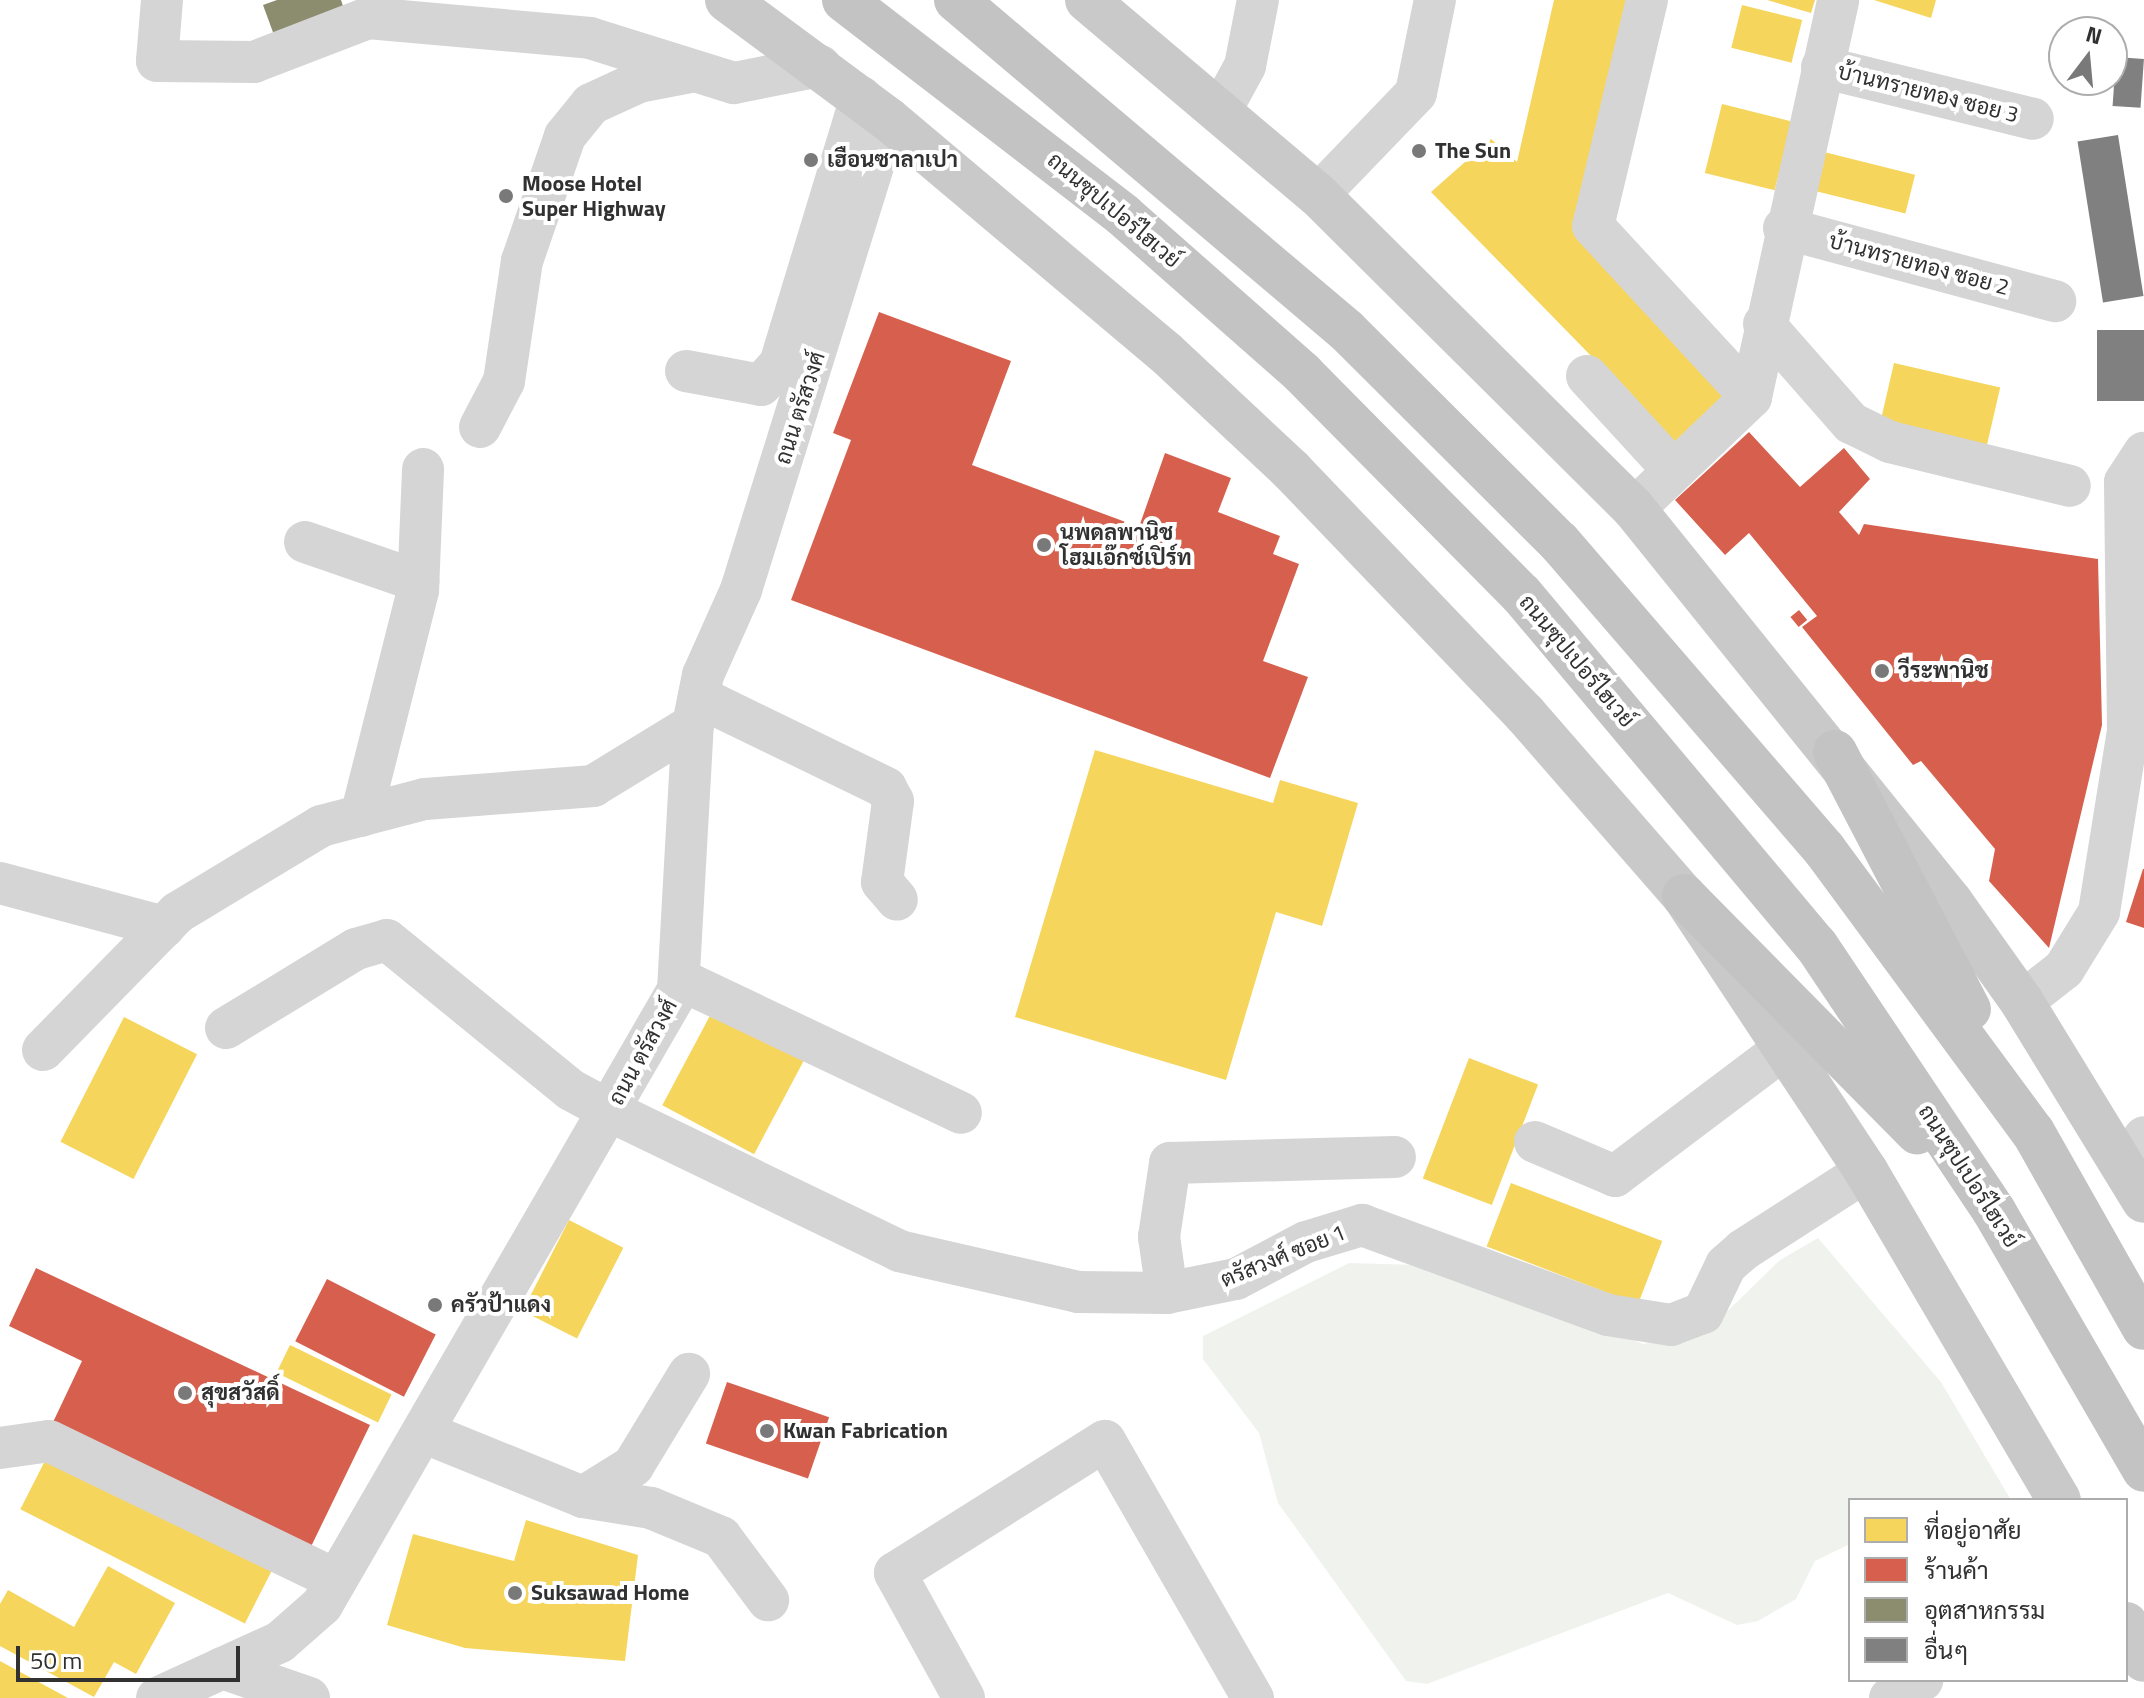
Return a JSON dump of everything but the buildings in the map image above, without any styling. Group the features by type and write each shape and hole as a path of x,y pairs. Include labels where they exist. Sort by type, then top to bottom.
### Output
{"highway":[{"name":"ถนนซุปเปอร์ไฮเวย์","path":"844,0 1123,215 1302,373 1521,594 1816,945 1994,1211 2144,1470"},
{"path":"956,0 1346,330 1559,542 1824,849 2033,1132"},
{"path":"1835,752 2033,1132 2144,1328"},
{"path":"1684,896 1994,1211"}],"main road":[{"path":"727,0 874,108 1065,264 1292,471 1515,702 1684,896 1866,1171 2058,1498"},
{"path":"1087,0 1318,195 1634,509 1835,752 2022,1002 2137,1168"},
{"path":"2128,1628 2144,1660"}],"street":[{"path":"162,0 157,61 254,62 368,18 590,38 734,83 820,66"},
{"path":"1221,110 1245,66 1258,0"},
{"path":"1318,195 1416,93 1435,0"},
{"path":"1647,0 1593,226 1751,397"},
{"path":"1634,509 1751,397 1784,228 1838,0"},
{"name":"บ้านทรายทอง ซอย 3","path":"1822,67 2033,119"},
{"path":"480,427 504,381 522,261 565,136 591,104 639,82 696,71"},
{"path":"686,371 761,385 780,364 874,108"},
{"name":"ถนน ตรัสวงศ์","path":"157,1698 280,1642 322,1605 610,1111 679,979 696,711 741,590 874,108"},
{"name":"บ้านทรายทอง ซอย 2","path":"1784,228 2055,301"},
{"path":"1764,324 1851,423 1890,442 2070,486"},
{"path":"1587,376 1673,470"},
{"path":"2022,1002 2064,969 2099,912 2128,730 2125,482 2144,453"},
{"path":"361,816 418,581 423,469"},
{"path":"305,542 418,581"},
{"path":"43,1050 164,927 321,826 425,799 593,786 696,711 886,788 893,801 882,882 897,900"},
{"path":"3,888 164,927"},
{"name":"ตรัสวงศ์ ซอย 1","path":"226,1028 356,949 387,940 571,1090 610,1111 899,1251 1078,1292 1167,1293 1236,1279 1306,1242 1362,1225 1608,1315 1671,1325 1703,1313 1726,1265 1743,1250 1866,1171"},
{"path":"679,979 961,1113"},
{"path":"1535,1142 1615,1176 1785,1048"},
{"path":"1167,1293 1159,1237 1170,1163 1395,1157"},
{"path":"583,1497 633,1466 689,1374"},
{"path":"423,1432 583,1497 651,1508 721,1537 768,1600"},
{"path":"0,1448 49,1441 336,1580"},
{"path":"964,1698 895,1573 1105,1441 1253,1698"},
{"path":"222,1668 309,1698"},
{"path":"1890,1698 1918,1682"}],"shaded area":[{"path":"1818,1238 1941,1382 2010,1498 1848,1498 1848,1545 1815,1561 1796,1599 1758,1621 1737,1625 1668,1593 1427,1684 1406,1681 1278,1503 1259,1433 1203,1359 1203,1336 1349,1263 1454,1266 1643,1344 1707,1331 1780,1260"}],"place":[{"name":"The Sun","path":"1419,151"},
{"name":"เฮือนซาลาเปา","path":"811,160"},
{"name":"Moose Hotel Super Highway","path":"506,196"},
{"name":"นพดลพานิช โฮมเอ๊กซ์เปิร์ท","path":"1044,545"},
{"name":"วีระพานิช","path":"1882,671"},
{"name":"ครัวป้าแดง","path":"435,1305"},
{"name":"สุขสวัสดิ์","path":"185,1393"},
{"name":"Kwan Fabrication","path":"767,1431"},
{"name":"Suksawad Home","path":"515,1593"}]}
